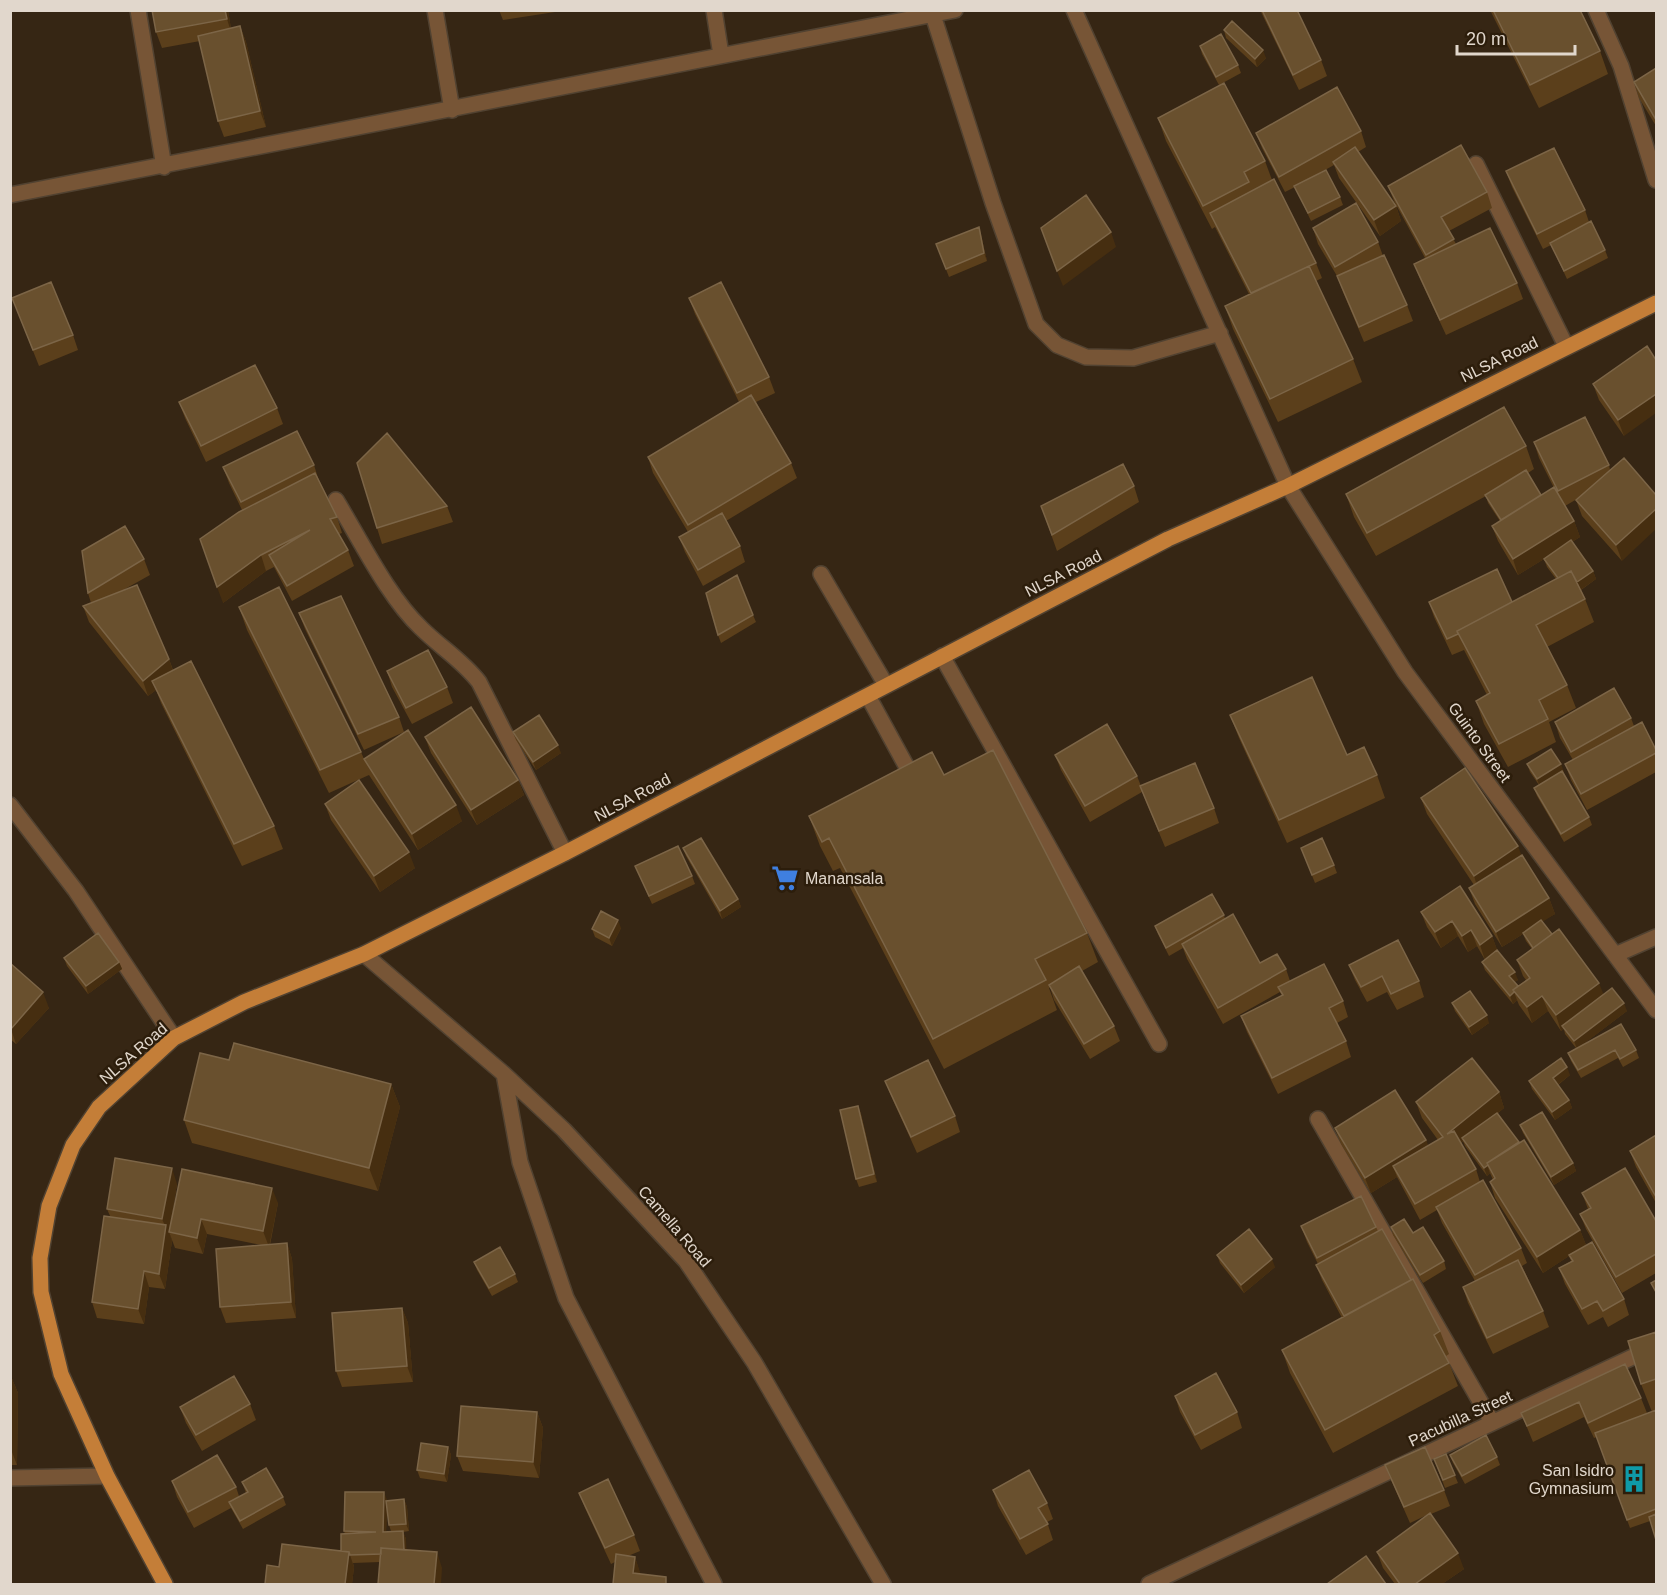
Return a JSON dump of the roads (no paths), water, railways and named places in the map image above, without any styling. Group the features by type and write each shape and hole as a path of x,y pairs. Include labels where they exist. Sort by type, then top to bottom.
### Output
{"main road":[{"name":"NLSA Road","path":"165,1584 107,1476 61,1374 40,1292 40,1258 49,1206 73,1145 99,1107 174,1038 244,1002 364,954 565,853 1168,539 1288,486 1656,303"}],"street":[{"path":"138,10 164,167"},
{"path":"435,10 452,110"},
{"path":"714,10 721,55"},
{"path":"10,195 164,167 955,10"},
{"name":"Guinto Street","path":"1074,10 1288,486 1405,672 1656,1010"},
{"path":"1596,10 1621,66 1656,180"},
{"path":"933,15 993,203 1036,324 1057,345 1086,357 1133,358 1220,333"},
{"path":"1476,164 1566,346"},
{"path":"336,500 387,584 419,627 465,663 479,681 565,853"},
{"path":"821,574 886,685"},
{"path":"942,656 1159,1044"},
{"path":"868,696 909,771"},
{"path":"10,805 76,891 174,1038"},
{"path":"1615,955 1656,937"},
{"name":"Camella Road","path":"364,954 504,1074 564,1130 686,1261 754,1362 883,1584"},
{"path":"504,1074 520,1162 538,1222 566,1298 714,1584"},
{"path":"1318,1119 1492,1422"},
{"name":"Pacubilla Street","path":"1149,1584 1492,1422 1576,1386 1656,1346"},
{"path":"10,1478 107,1476"}],"place":[{"name":"Manansala","path":"785,878"},
{"name":"San Isidro Gymnasium","path":"1634,1479"}]}
